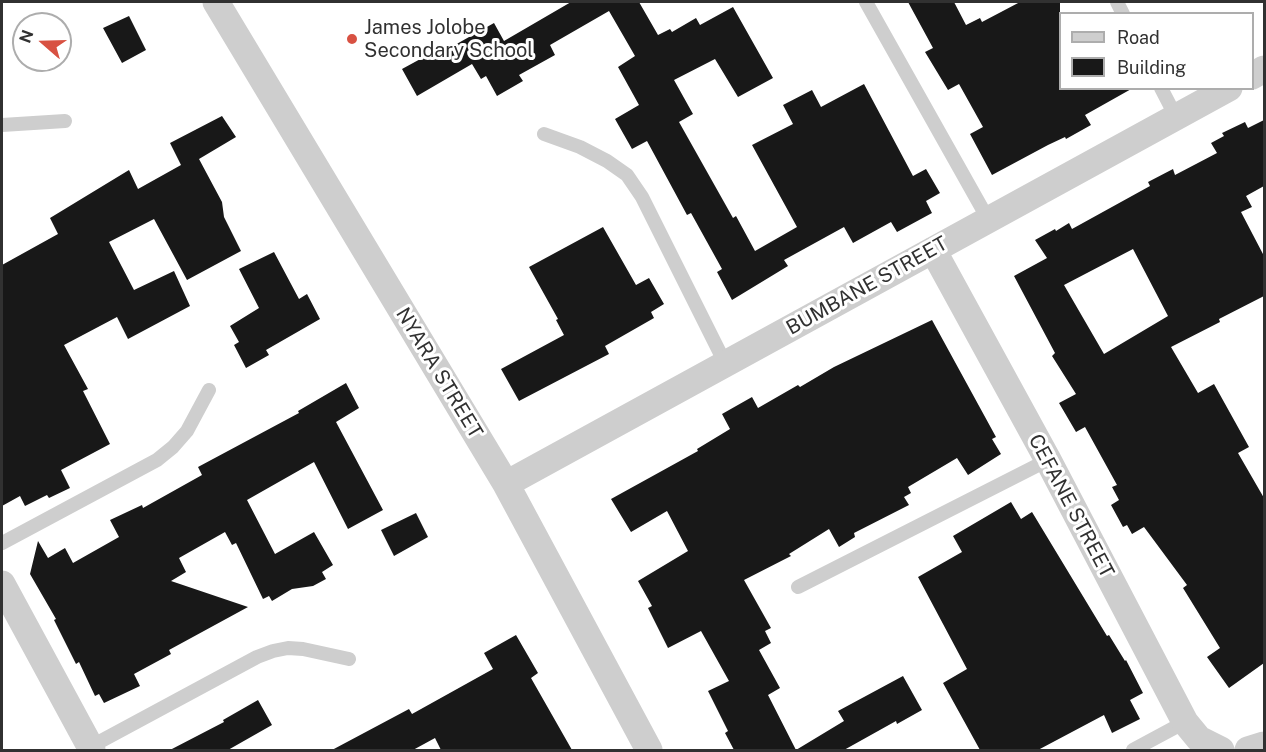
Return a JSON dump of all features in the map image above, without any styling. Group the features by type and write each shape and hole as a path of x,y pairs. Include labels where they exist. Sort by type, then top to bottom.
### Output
{"street":[{"name":"NYARA STREET","path":"216,2 506,484 649,750"},
{"name":"BUMBANE STREET","path":"506,484 1225,90"},
{"name":"CEFANE STREET","path":"933,250 1048,460 1185,722 1199,739 1221,750"},
{"path":"2,584 91,749"},
{"path":"1248,750 1264,745"}],"lane":[{"path":"866,2 988,219"},
{"path":"1162,90 1176,117"},
{"path":"2,125 65,121"},
{"path":"544,134 580,147 627,175 642,197 726,365"},
{"path":"2,543 157,460 187,431 209,390"},
{"path":"798,587 1048,460"},
{"path":"91,749 257,657 273,651 288,648 303,649 349,659"},
{"path":"1133,750 1185,722"}],"building":[{"path":"571,2 639,2 658,35 670,29 672,32 696,18 700,25 733,7 773,78 738,97 715,59 674,80 693,114 679,122 733,218 736,216 755,251 797,227 752,145 793,124 783,105 812,90 821,107 864,84 913,176 926,169 940,193 926,201 932,213 897,232 891,222 853,243 844,227 784,260 788,266 732,300 717,272 722,269 691,213 687,215 647,141 632,149 615,119 639,105 618,67 635,56 609,11 550,45 555,55 519,75 523,81 497,96 486,76 481,79 472,64 417,96 402,69 435,51 437,55 494,23 504,41"},
{"path":"908,2 954,2 966,25 980,18 982,22 1020,2 1060,2 1059,90 1129,90 1085,115 1091,125 992,175 970,134 983,127 959,84 948,90 925,52 933,48"},
{"path":"129,16 146,50 122,63 103,28"},
{"path":"222,116 236,137 199,159 222,202 224,217 241,251 187,280 154,219 109,242 134,290 174,271 190,306 128,339 117,317 64,345 88,389 83,391 110,444 61,470 70,488 49,498 47,495 25,506 20,496 2,506 2,265 58,234 50,218 129,170 138,189 181,165 170,143"},
{"path":"1264,120 1264,186 1246,196 1252,207 1241,212 1264,256 1264,296 1171,347 1198,393 1214,384 1249,447 1238,453 1264,498 1264,663 1229,688 1207,657 1220,648 1183,588 1187,585 1144,527 1132,534 1127,525 1123,527 1111,505 1119,500 1112,487 1117,485 1085,427 1076,432 1059,403 1076,394 1052,356 1055,353 1014,276 1047,258 1035,240 1069,223 1072,229 1150,186 1148,182 1173,169 1175,175 1217,153 1211,143 1224,136 1222,133 1245,122 1248,128","holes":["1133,249 1168,316 1104,354 1064,285"]},
{"path":"603,227 636,285 649,278 664,304 651,312 654,318 605,346 609,354 519,401 501,369 564,335 556,320 558,319 529,267"},
{"path":"274,252 299,299 307,294 320,319 266,350 269,355 246,368 234,345 239,342 230,326 259,308 239,269"},
{"path":"932,320 996,437 992,439 1001,454 968,475 957,458 908,487 911,493 904,497 909,505 854,533 855,537 839,547 829,529 789,554 791,556 744,580 771,628 765,631 771,643 759,650 780,688 768,695 796,750 734,750 725,733 728,731 708,691 729,681 701,631 668,648 648,608 652,606 638,581 688,551 667,511 631,532 611,499 698,451 697,449 730,429 722,414 752,397 758,408 798,385 800,387 834,367"},
{"path":"346,383 359,408 336,422 383,510 348,529 314,462 247,500 275,554 314,532 333,565 322,572 326,579 313,586 292,589 272,601 269,596 263,599 236,543 232,545 225,532 179,558 186,572 171,581 248,607 169,650 171,654 134,674 140,686 104,703 99,694 95,696 79,662 76,664 54,620 56,619 30,574 38,541 48,558 65,548 73,563 119,537 110,520 142,505 143,508 202,475 198,467 299,413 298,411"},
{"path":"1011,502 1021,519 1032,512 1107,636 1109,635 1126,660 1143,693 1130,700 1140,719 1112,733 1104,715 1038,750 980,750 943,683 967,669 918,577 962,552 953,536"},
{"path":"416,513 428,537 394,556 381,530"},
{"path":"516,635 538,673 531,678 572,750 441,750 435,738 413,750 332,750 409,709 412,714 493,669 484,653"},
{"path":"903,676 922,710 897,724 896,721 844,750 796,750 844,721 838,711"},
{"path":"258,700 272,725 228,750 170,750 224,722 223,720"}],"place":[{"name":"James Jolobe Secondary School","path":"352,39"}]}
